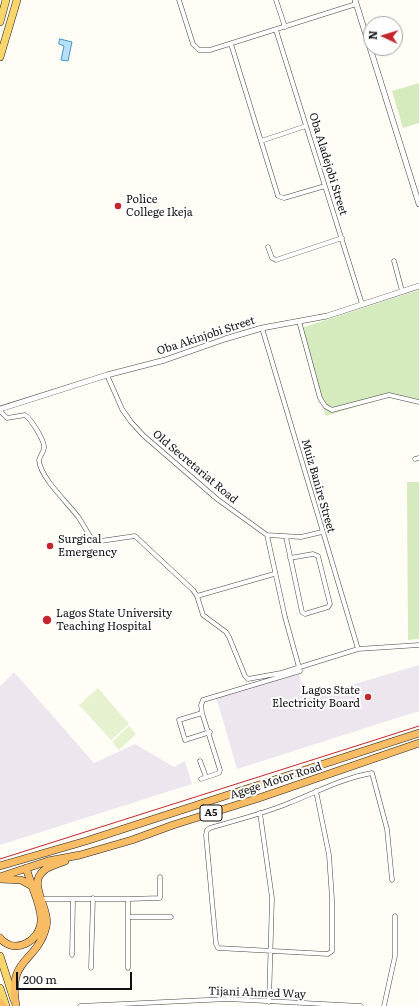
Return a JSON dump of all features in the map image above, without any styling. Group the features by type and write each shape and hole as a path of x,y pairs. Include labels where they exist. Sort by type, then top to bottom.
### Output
{"highway":[{"name":"Agege Motor Road","path":"0,866 86,841 419,733"},
{"name":"Agege Motor Road","path":"0,878 48,861 80,855 347,769 419,743"},
{"path":"343,757 347,769"},
{"path":"0,938 12,945 21,946 31,941 38,933 41,922 35,885 46,869 80,855"},
{"path":"16,1006 13,990 17,970 36,946 46,925 42,899 35,885 29,867"},
{"path":"0,878 35,885"},
{"path":"0,1002 4,1006"}],"main road":[{"path":"0,22 6,0"},
{"path":"0,57 17,0"},
{"path":"0,956 16,1006"},
{"path":"0,988 4,1006"}],"street":[{"path":"179,0 192,44 199,50 210,50 231,44 356,2 419,204"},
{"path":"276,0 285,27"},
{"name":"Oba Aladejobi Street","path":"276,30 362,304"},
{"path":"231,44 278,196 284,198 325,186"},
{"path":"261,141 306,126"},
{"path":"268,247 272,258 276,260 342,238"},
{"path":"394,261 402,291"},
{"name":"Oba Akinjobi Street","path":"0,410 107,375 165,360 225,338 262,328 323,317 419,286"},
{"path":"299,321 320,398 325,406 332,410 389,395 419,402"},
{"name":"Muiz Banire Street","path":"262,328 358,649"},
{"name":"Old Secretariat Road","path":"107,375 122,409 131,422 144,436 199,485 267,535"},
{"path":"0,410 7,418 25,415 30,418 44,444 39,464 62,500 78,517 94,542 135,536 160,557 193,590 197,596 203,615 226,632 245,676 248,679 267,676 358,649 419,645"},
{"path":"200,779 219,773 220,770 210,732 202,713 201,705 203,700 300,671 274,574 267,535 286,537 308,536 322,532"},
{"path":"286,537 290,558 302,612 305,614 328,607 330,604 318,556 313,554 290,558"},
{"path":"197,596 274,574"},
{"path":"202,713 179,720 185,740 210,732"},
{"path":"200,761 206,778"},
{"path":"316,791 329,855 332,899 332,951 328,954 218,948 216,944 206,835 207,830 210,828 260,813 353,776 372,773 387,829 392,880"},
{"path":"260,813 272,898 269,1002"},
{"path":"42,899 73,900 93,898 160,898 160,877"},
{"path":"91,968 93,898"},
{"path":"128,899 128,968"},
{"path":"72,955 73,900"},
{"path":"384,1006 395,956 395,916"},
{"path":"128,917 171,918"},
{"name":"Tijani Ahmed Way","path":"80,1006 228,999 361,1006"},
{"path":"193,1000 193,1006"}],"shaded area":[{"path":"419,665 419,711 237,769 216,697 299,674 307,698"},
{"path":"14,672 94,763 135,744 174,767 185,761 192,784 0,845 0,686"}],"green space":[{"path":"419,83 419,123 403,128 392,91"},
{"path":"419,290 419,402 394,395 326,416 298,329"},
{"path":"407,482 419,482 419,639 408,640"},
{"path":"98,688 129,724 111,740 79,705"},
{"path":"129,726 136,734 119,750 112,742"}],"water":[{"path":"60,39 72,42 68,61 61,60 64,46 59,44"}],"railway":[{"path":"0,859 419,726"}],"place":[{"name":"Police College Ikeja","path":"118,206"},
{"name":"Surgical Emergency","path":"50,546"},
{"name":"Lagos State University Teaching Hospital","path":"47,620"},
{"name":"Lagos State Electricity Board","path":"368,697"}]}
